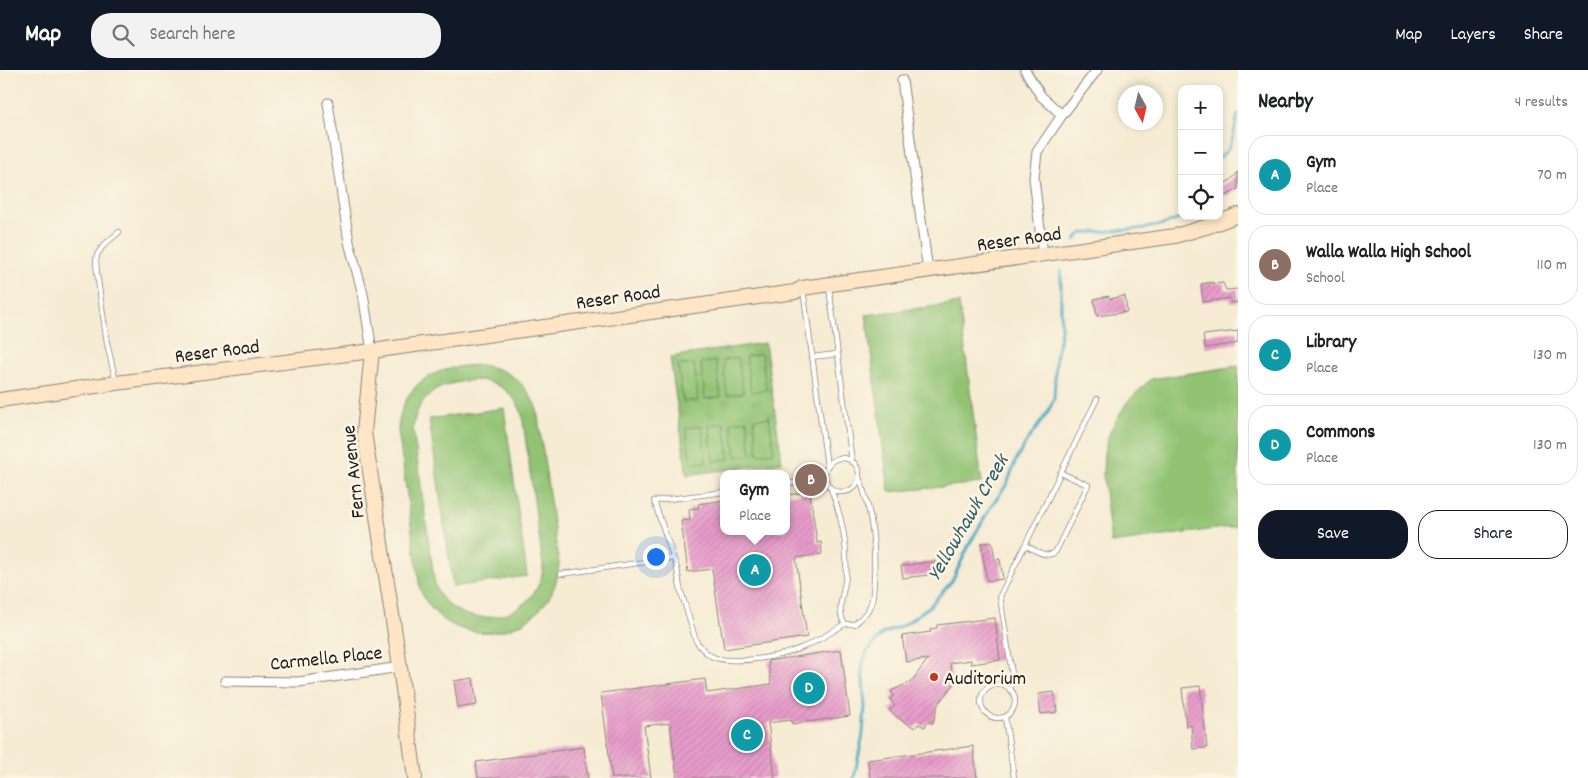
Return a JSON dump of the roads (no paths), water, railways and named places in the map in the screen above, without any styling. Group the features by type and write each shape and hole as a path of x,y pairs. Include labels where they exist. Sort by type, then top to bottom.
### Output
{"main road":[{"name":"Reser Road","path":"0,400 116,383 372,351 795,292 802,288 828,284 1175,236 1238,215"},
{"name":"Fern Avenue","path":"372,351 364,432 415,778"}],"street":[{"path":"1025,70 1041,96 1062,115"},
{"path":"1043,255 1034,178 1037,152 1062,115 1097,70"},
{"path":"902,80 928,271"},
{"name":"Fern Avenue","path":"328,103 349,242 364,303 372,351"},
{"name":"Carmella Place","path":"224,681 299,682 400,667"}],"lane":[{"path":"116,383 107,343 96,261 97,255 103,246 120,232"},
{"path":"828,284 852,462"},
{"path":"802,288 827,466 824,474 842,519 846,550 846,578 840,613 845,624"},
{"path":"812,357 837,354"},
{"path":"1010,690 1012,674 1000,596 1096,399"},
{"path":"720,493 654,502 677,568 680,588 696,641 708,654 715,657 737,660 788,653 812,643 845,624 855,624 868,610 873,597 875,564 873,528 857,468 846,459 836,459 827,466"},
{"path":"1025,545 1047,555 1052,555 1056,551 1088,485 1060,473"},
{"path":"831,489 838,492 847,492 855,486 859,477"},
{"path":"790,483 825,479"},
{"path":"561,574 673,558"},
{"path":"996,685 1006,686 1013,694 1015,704 1010,714 1005,717 995,718 983,709 981,698 986,689 996,685"},
{"path":"1005,717 1014,778"}],"waterway":[{"name":"Yellowhawk Creek","path":"1223,155 1233,138 1238,114"},
{"name":"Yellowhawk Creek","path":"1075,240 1082,233 1148,228 1178,219"},
{"name":"Yellowhawk Creek","path":"854,778 863,734 865,707 862,668 866,653 882,634 904,625 930,606 952,581 970,543 990,508 1007,484 1016,460 1048,412 1054,399 1056,359 1061,329 1061,271"}],"place":[{"name":"Walla Walla High School","path":"811,480"},
{"name":"Gym","path":"755,570"},
{"name":"Auditorium","path":"934,677"},
{"name":"Commons","path":"809,688"},
{"name":"Library","path":"747,735"}]}
